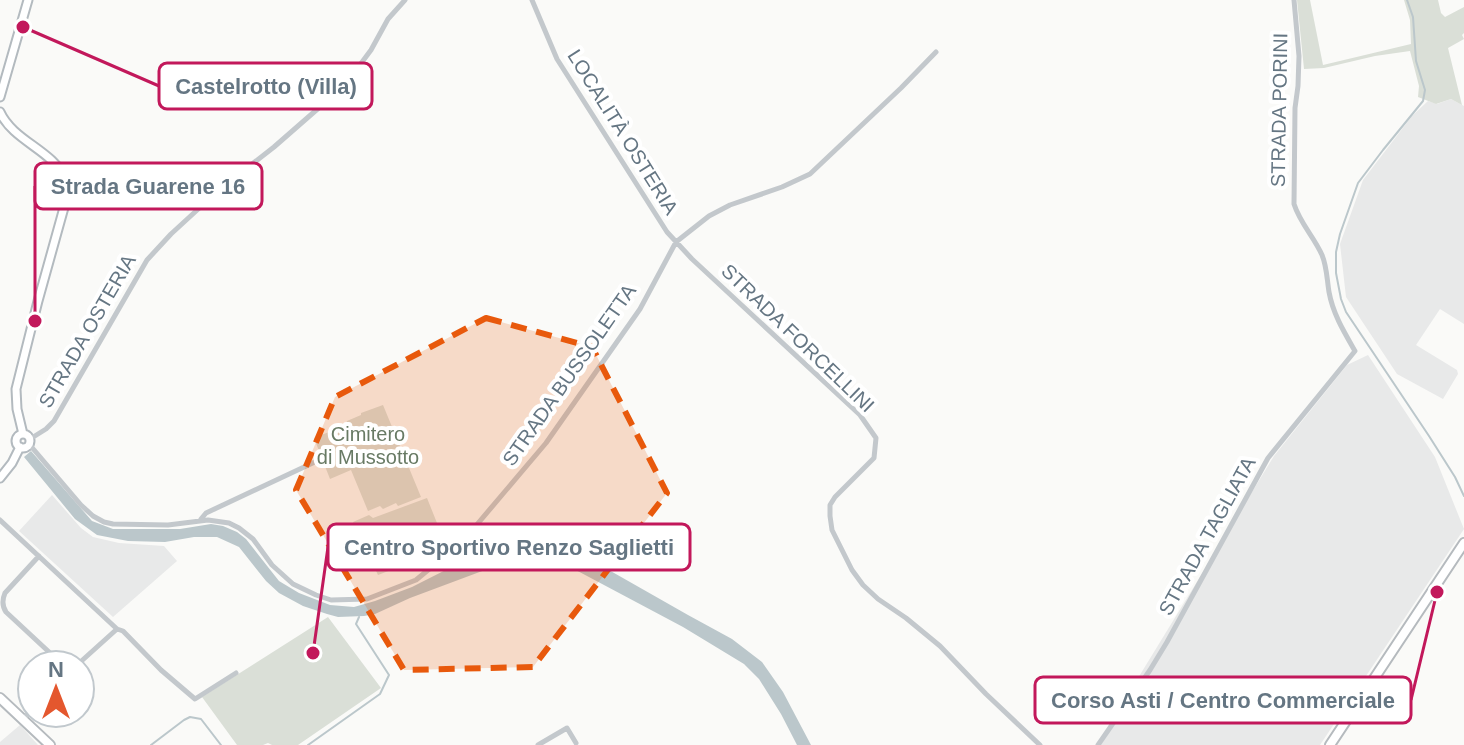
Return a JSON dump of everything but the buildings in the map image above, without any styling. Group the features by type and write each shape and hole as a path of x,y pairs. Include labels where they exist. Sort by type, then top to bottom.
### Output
{"main road":[{"path":"0,97 28,0"},
{"path":"0,112 12,131 58,168 64,177 66,190 65,204 16,389 17,409 27,439 24,448 20,447"},
{"path":"20,447 16,439 27,439"},
{"path":"0,478 14,461 20,447"},
{"path":"1330,745 1464,543"},
{"path":"0,698 16,714"}],"street":[{"name":"STRADA OSTERIA","path":"27,439 54,421 147,260 220,189 345,85 371,50 388,19 405,0"},
{"name":"LOCALITÀ OSTERIA","path":"532,0 557,59 676,242 709,216 730,205 810,174 936,52"},
{"name":"STRADA PORINI","path":"1294,0 1299,56 1294,204 1321,251 1332,304 1355,351"},
{"name":"STRADA BUSSOLETTA","path":"27,439 81,505 99,520 113,524 168,525 201,520 222,521 239,528 253,539 272,565 293,584 331,600 367,599 416,580 463,541 546,443 640,309 676,242"},
{"name":"STRADA FORCELLINI","path":"676,242 860,415 876,438 874,458 830,505 832,530 857,577 878,599 940,646 1040,745"},
{"name":"STRADA TAGLIATA","path":"1098,745 1167,642 1268,458 1355,351"},
{"name":"STRADA BUSSOLETTA","path":"201,520 206,513 319,460"},
{"path":"0,520 195,699 236,673"},
{"path":"39,556 2,599 6,612 46,649"},
{"path":"95,649 117,629"},
{"path":"538,745 567,728 576,743"}],"highlighted area":[{"path":"486,318 592,347 667,493 533,667 404,670 296,490 335,397"}],"shaded area":[{"path":"1451,99 1464,106 1464,324 1440,309 1416,345 1457,370 1458,374 1443,399 1397,374 1346,297 1340,244 1363,180 1412,116 1428,101 1437,104"},
{"path":"1368,355 1435,457 1464,529 1320,745 1097,745 1274,456 1347,365"},
{"path":"31,451 92,521 113,529 223,526 246,539 279,581 330,605 354,607 375,601 412,587 491,547 521,540 555,543 732,639 762,662 783,692 811,745 797,745 759,679 744,664 683,627 572,568 548,559 509,561 375,614 338,617 303,606 279,593 239,547 217,537 165,542 128,541 97,535 75,519 24,457"},
{"path":"52,495 93,537 119,543 164,546 177,561 113,617 19,531"},
{"path":"16,728 24,729 38,745 0,745"}],"green space":[{"path":"1297,0 1310,0 1323,65 1411,44 1410,20 1404,0 1438,0 1445,17 1464,7 1464,39 1448,48 1462,105 1451,99 1436,104 1418,97 1419,86 1410,51 1304,69"},
{"name":"Cimitero di Mussotto","path":"383,405 421,497 398,506 396,503 368,511 351,470 330,479 314,438"},
{"path":"427,498 437,523 408,548 403,560 391,570 378,575 353,522"},
{"path":"328,617 381,688 298,745 237,745 202,697"}],"waterway":[{"path":"1407,0 1413,17 1416,61 1425,90 1423,101 1358,183 1340,234 1336,273 1346,312 1429,436 1464,496"},
{"path":"308,745 380,694 389,675 356,624 359,617"},
{"path":"151,745 190,717 201,719 221,745"}],"place":[{"name":"Castelrotto (Villa)","path":"23,27"},
{"name":"Strada Guarene 16","path":"35,321"},
{"name":"Corso Asti / Centro Commerciale","path":"1437,592"},
{"name":"Centro Sportivo Renzo Saglietti","path":"313,653"}]}
